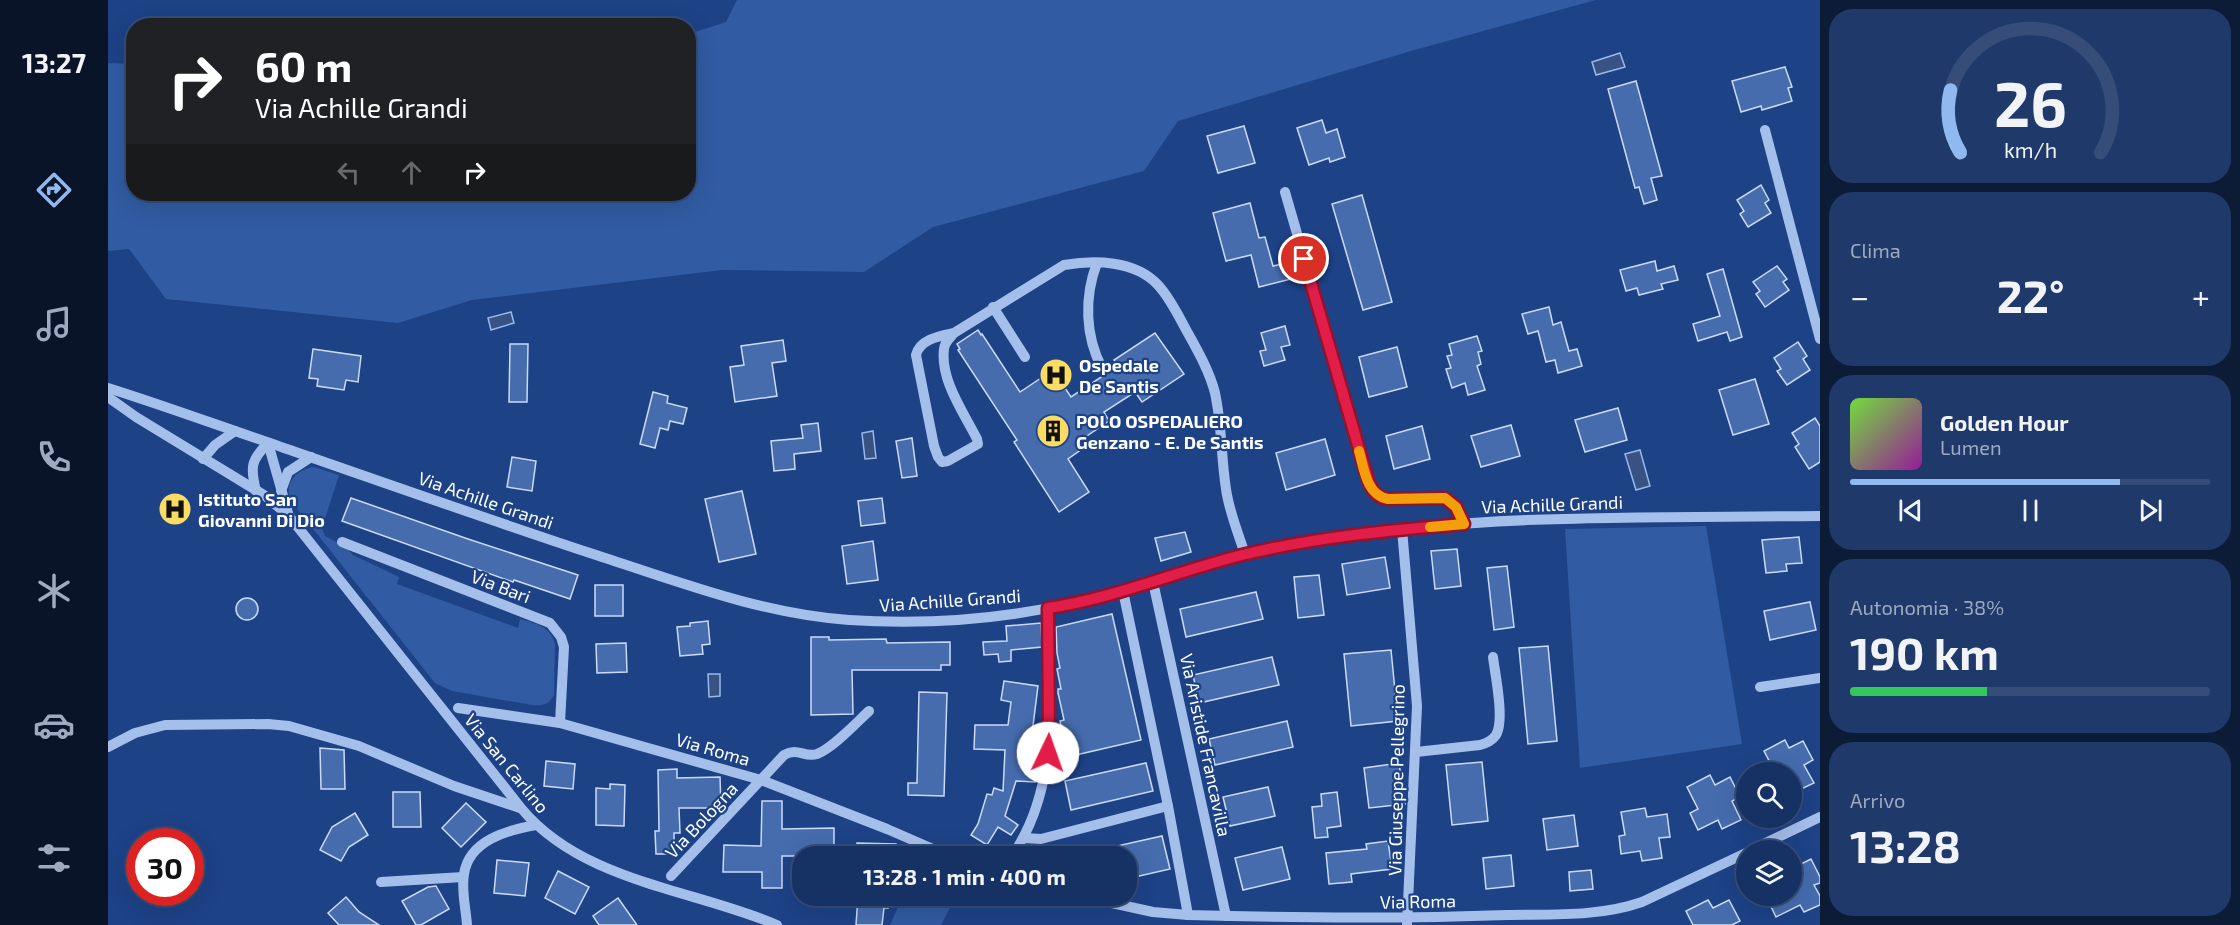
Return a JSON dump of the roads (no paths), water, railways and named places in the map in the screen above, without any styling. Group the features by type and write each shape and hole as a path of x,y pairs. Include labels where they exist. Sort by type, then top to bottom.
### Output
{"street":[{"path":"1765,130 1820,339"},
{"path":"1285,192 1370,486 1376,495 1384,499 1445,498 1456,507 1464,524"},
{"path":"954,333 936,337 924,343 918,348 916,355 934,446 942,462 978,444 949,381 945,365 944,346 954,333 1064,265 1083,262 1111,263 1135,269 1148,276 1159,285 1170,303 1192,342 1214,391 1226,490 1245,554"},
{"path":"1097,263 1092,275 1088,300 1089,326 1094,353 1102,368"},
{"path":"993,308 1025,357"},
{"name":"Via Achille Grandi","path":"108,388 513,527 712,592 799,614 847,620 906,621 982,617 1048,608 1123,591 1245,554 1332,538 1402,529 1577,519 1820,516"},
{"name":"Via San Carlino","path":"108,398 256,490 289,516 536,825 573,852 627,876 734,908 777,925"},
{"path":"203,459 214,445 235,431"},
{"path":"256,490 252,472 253,462 268,442"},
{"name":"Via San Carlino","path":"268,442 289,516"},
{"path":"281,494 288,472 311,457"},
{"name":"Via Giuseppe Pellegrino","path":"1402,529 1416,691 1416,752 1407,922"},
{"name":"Via Bari","path":"342,542 550,623 559,632 564,647 560,723"},
{"name":"Via Aristide Francavilla","path":"1153,582 1226,916"},
{"path":"1123,591 1168,806 1188,915"},
{"path":"1019,846 1038,803 1048,753 1048,608"},
{"path":"1416,752 1480,745 1489,742 1495,736 1499,721 1493,657"},
{"path":"1760,687 1820,678"},
{"name":"Via Roma","path":"458,708 560,723 761,780 926,846"},
{"name":"Via Bologna","path":"671,876 787,754 797,751 810,754 820,752 869,711"},
{"path":"108,747 135,733 165,725 268,724 289,726 359,746 454,786 521,808"},
{"path":"1024,838 1041,839 1168,806"},
{"path":"1772,840 1820,817"},
{"path":"467,925 463,877 473,854 490,839 509,830 536,825"},
{"name":"Via Roma","path":"1126,906 1153,912 1188,915 1407,922 1616,909 1649,900 1736,858"},
{"path":"381,882 463,877"}],"place":[{"name":"Ospedale De Santis","path":"1056,375"},
{"name":"POLO OSPEDALIERO Genzano - E. De Santis","path":"1053,431"},
{"name":"Istituto San Giovanni Di Dio","path":"175,509"}]}
